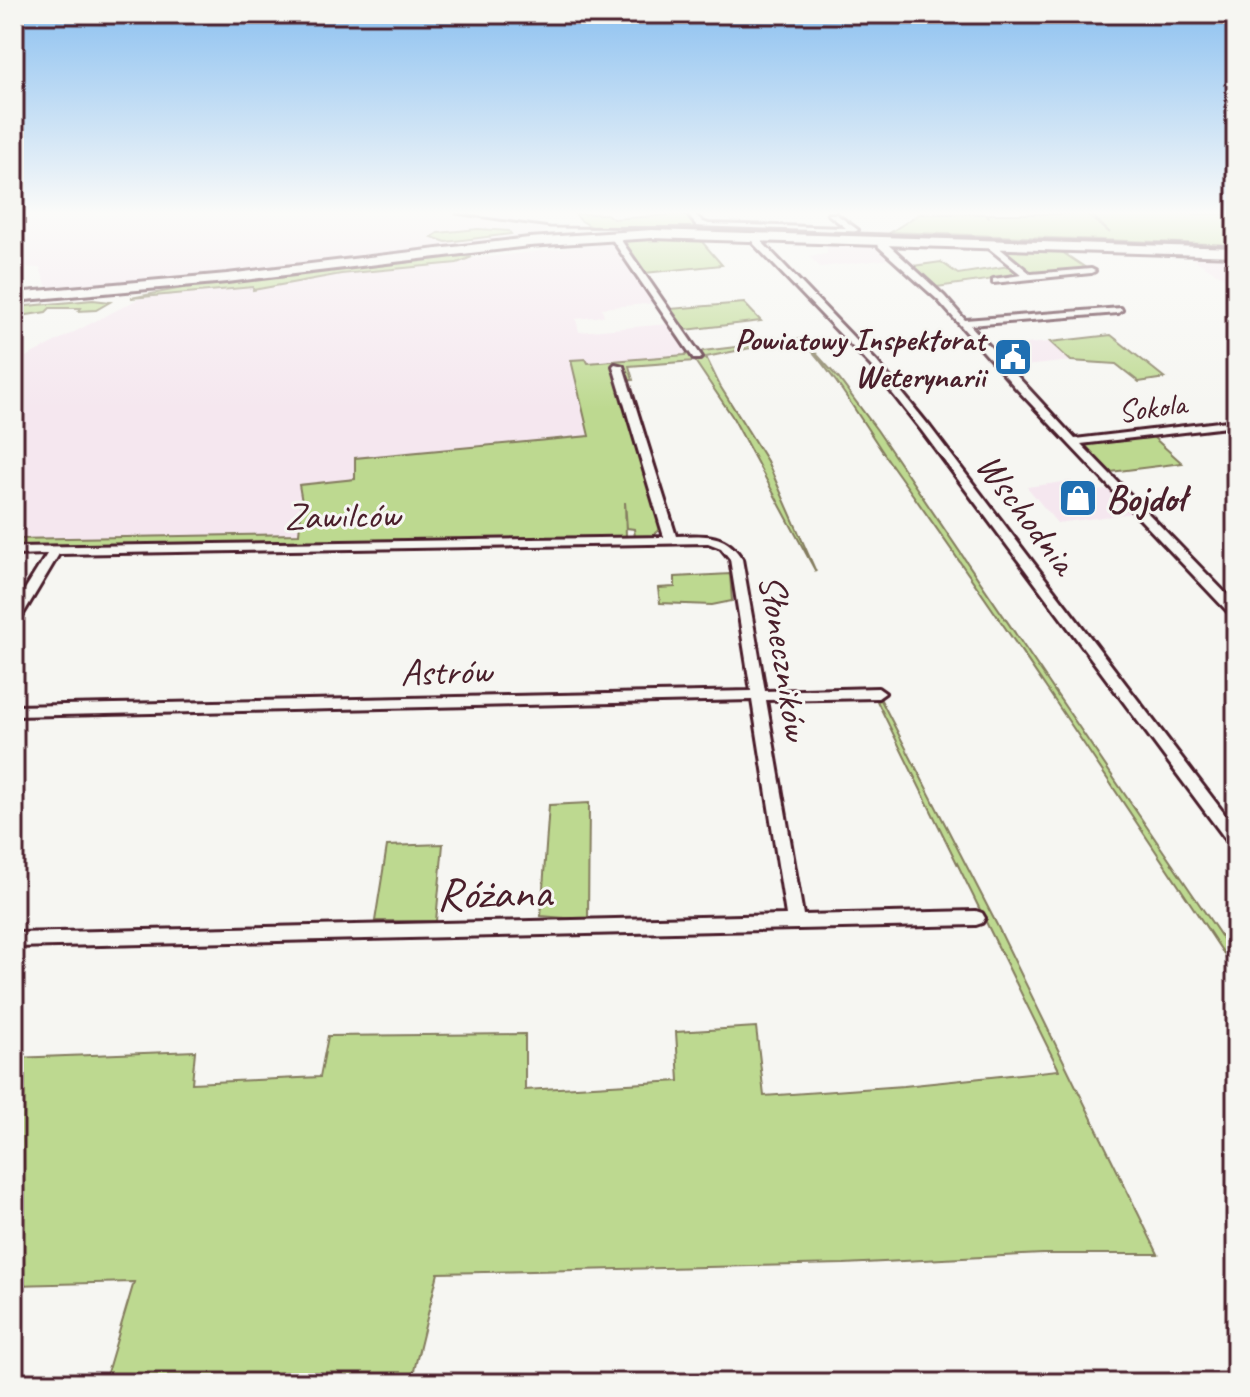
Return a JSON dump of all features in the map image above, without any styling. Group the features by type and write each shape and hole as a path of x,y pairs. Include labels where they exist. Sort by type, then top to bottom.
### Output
{"main road":[{"path":"15,299 127,292 218,279"}],"street":[{"path":"643,279 697,357"},
{"name":"Wschodnia","path":"793,279 874,364 926,429 1236,841"},
{"path":"921,279 1236,612"},
{"path":"996,281 1011,279"},
{"path":"962,323 1118,310"},
{"path":"618,366 671,540"},
{"name":"Sokola","path":"1074,442 1236,423"},
{"name":"Zawilców","path":"14,551 671,540"},
{"name":"Słoneczników","path":"671,540 720,541 733,551 796,923"},
{"path":"14,618 55,550"},
{"name":"Astrów","path":"14,711 878,693"},
{"name":"Różana","path":"14,940 976,918"}],"shaded area":[{"path":"44,279 157,279 56,291 47,288"},
{"path":"292,279 639,279 656,303 602,308 604,316 576,319 579,332 668,324 688,352 686,355 601,362 639,499 302,502 299,534 14,539 14,363 144,296"},
{"path":"1050,342 1071,361 1007,368 989,347"},
{"path":"1071,481 1083,493 1112,489 1134,513 1057,523 1027,487"}],"green space":[{"path":"247,279 312,279 253,290 253,287 131,298"},
{"path":"928,279 993,279 937,287"},
{"path":"93,300 110,302 96,310 50,308 46,312 14,317 16,307"},
{"path":"744,303 761,321 686,330 669,309"},
{"path":"1111,335 1165,378 1139,382 1116,364 1071,361 1050,342"},
{"path":"803,339 839,379 877,430 1236,958 1236,972 839,386 803,341 786,341"},
{"path":"783,341 706,357 720,386 767,461 816,572 732,416 695,361 703,351"},
{"path":"688,352 695,361 629,366 633,380 627,381 623,366 612,365 661,524 661,529 651,537 635,537 634,529 627,528 625,502 626,537 14,547 14,539 299,534 302,502 299,485 355,479 355,458 589,436 571,360 586,359 588,363 685,355"},
{"path":"1152,436 1182,463 1111,472 1084,445"},
{"path":"730,574 732,601 712,605 660,603 658,588 675,587 675,577"},
{"path":"881,700 997,925 1158,1254 1043,1254 844,1264 438,1273 411,1383 104,1383 134,1282 14,1285 14,1058 195,1051 192,1083 320,1077 328,1036 525,1034 525,1090 679,1081 676,1032 756,1027 764,1096 1059,1070 877,701"},
{"path":"589,803 588,920 541,916 549,805"},
{"path":"443,844 436,921 375,921 387,846"}],"place":[{"name":"Powiatowy Inspektorat Weterynarii","path":"1013,357"},
{"name":"Bojdoł","path":"1078,498"}]}
